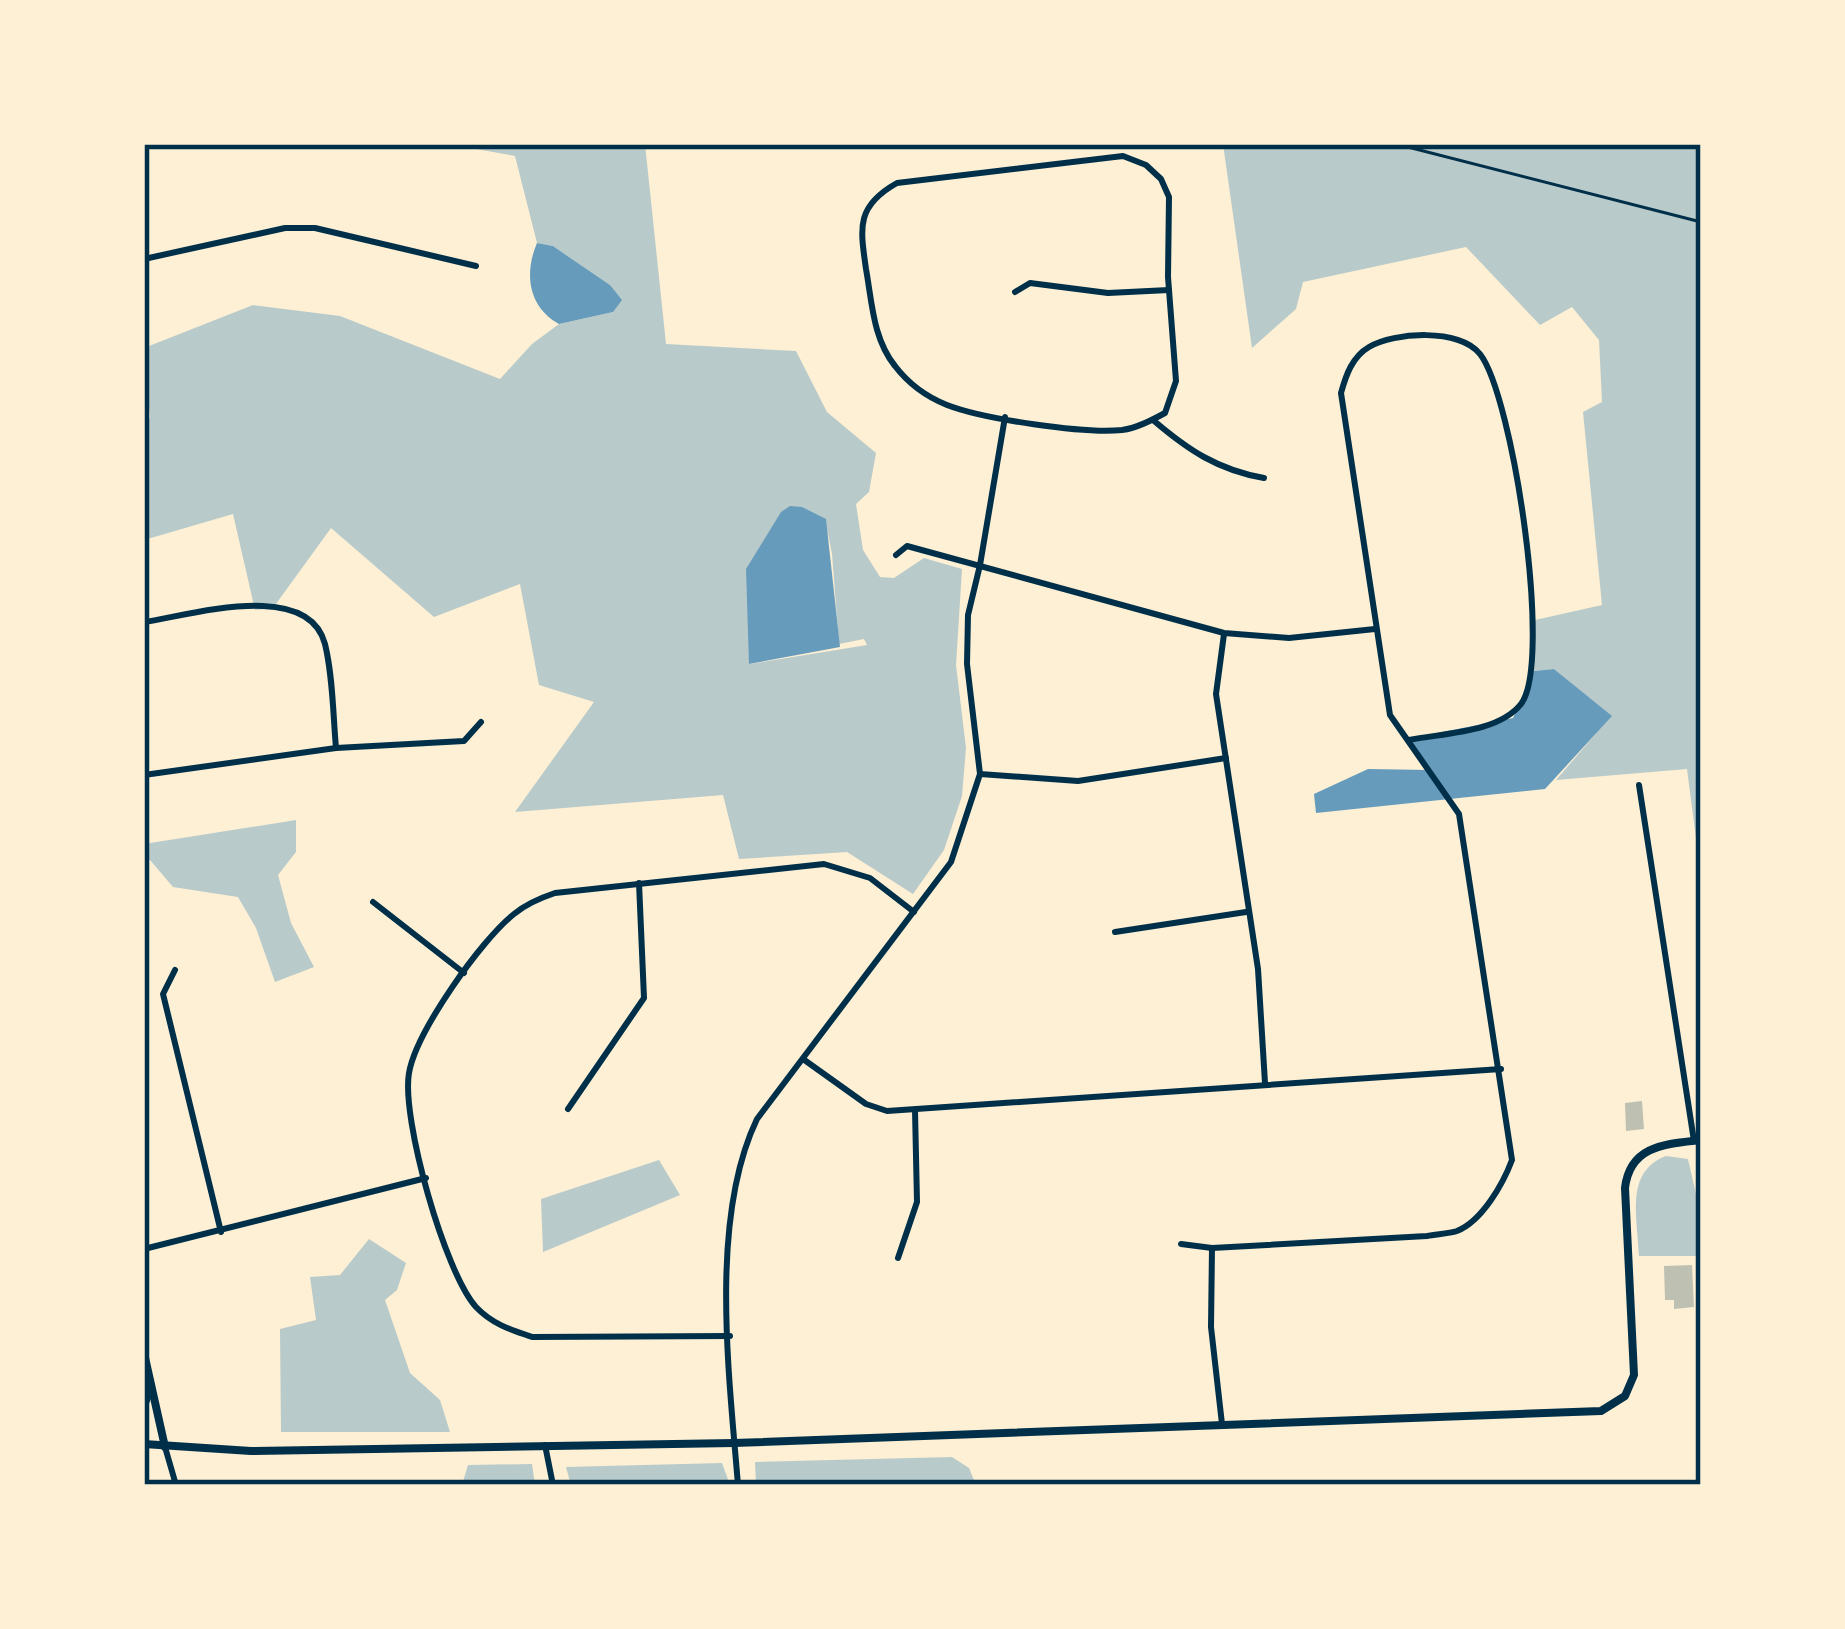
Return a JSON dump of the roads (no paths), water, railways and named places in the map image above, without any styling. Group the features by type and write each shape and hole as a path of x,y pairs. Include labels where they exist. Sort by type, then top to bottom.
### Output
{"street":[{"path":"1123,156 1145,165 1161,179 1169,197 1168,290 1176,381 1165,413 1126,429 1093,430 1005,417 952,407 932,398 894,365 882,344 860,229 868,206 897,183 1123,156"},
{"path":"144,259 285,228 315,228 476,266"},
{"path":"1015,292 1030,283 1108,293 1168,290"},
{"path":"1181,1244 1212,1248 1460,1230 1505,1178 1512,1160 1459,814 1390,715 1341,393 1357,356 1372,345 1443,334 1461,338 1490,369 1508,436 1532,598 1531,683 1522,702 1493,724 1409,740"},
{"path":"738,1485 726,1235 739,1156 757,1119 952,862 980,775 967,664 968,614 1005,417"},
{"path":"1153,420 1187,449 1218,466 1264,478"},
{"path":"896,555 907,546 1224,633 1289,638 1375,629"},
{"path":"144,622 256,605 292,608 309,618 324,640 336,748"},
{"path":"1224,633 1216,694 1258,969 1265,1083"},
{"path":"144,775 336,748 464,741 481,722"},
{"path":"980,775 1078,781 1226,758"},
{"path":"144,1444 262,1451 734,1443 1593,1412 1613,1406 1628,1391 1634,1371 1627,1174 1649,1149 1697,1140 1639,785"},
{"path":"730,1336 532,1337 502,1328 478,1310 449,1263 408,1106 409,1069 422,1035 506,921 533,901 566,890 824,864 871,878 914,912"},
{"path":"568,1109 644,998 639,883"},
{"path":"373,902 464,973"},
{"path":"1114,932 1246,912"},
{"path":"175,970 163,994 221,1232"},
{"path":"803,1059 866,1104 887,1111 1501,1070"},
{"path":"898,1258 916,1202 915,1109"},
{"path":"144,1249 426,1178"},
{"path":"1212,1248 1211,1327 1222,1427"},
{"path":"144,1353 176,1485"},
{"path":"144,1406 151,1385"},
{"path":"545,1445 554,1485"}],"water":[{"path":"537,243 553,246 610,285 622,300 613,312 559,324 549,317 535,299 530,277"},
{"path":"790,506 826,519 840,647 749,664 746,569 781,512"},
{"path":"1554,669 1612,716 1545,789 1316,813 1314,794 1368,769 1429,770 1407,739 1513,718 1534,671"}]}
